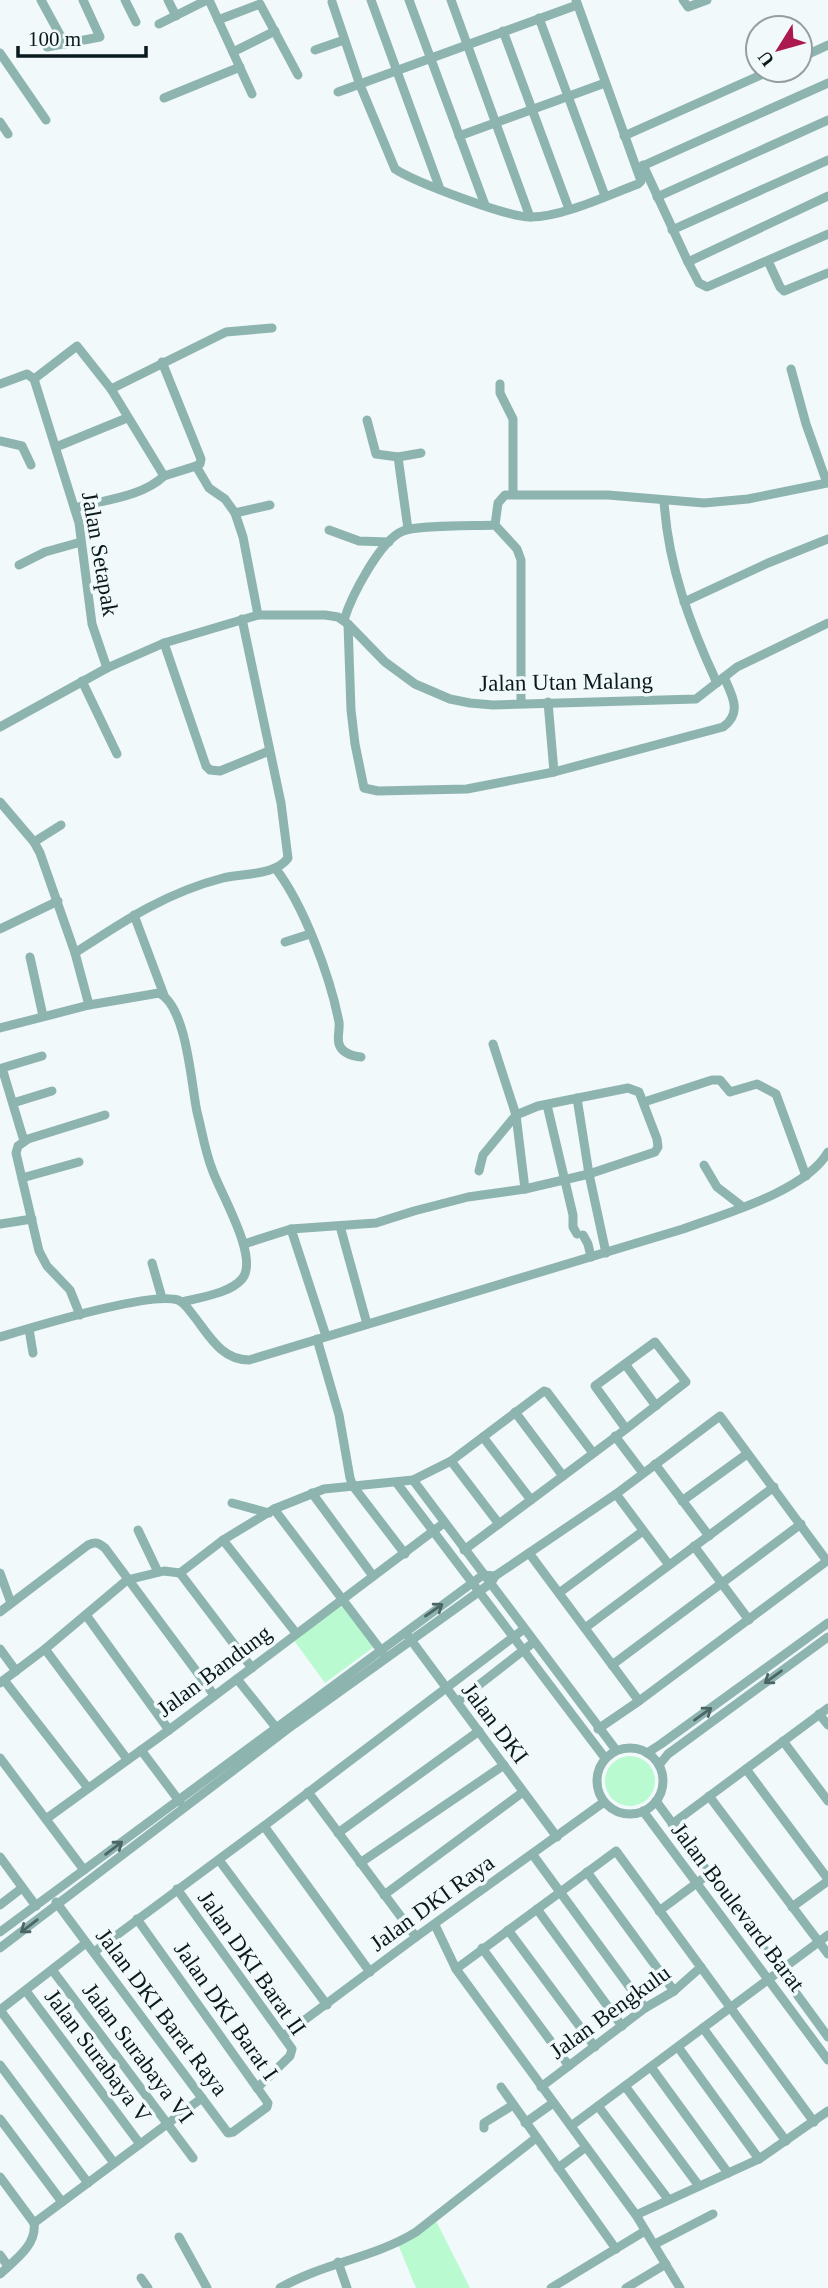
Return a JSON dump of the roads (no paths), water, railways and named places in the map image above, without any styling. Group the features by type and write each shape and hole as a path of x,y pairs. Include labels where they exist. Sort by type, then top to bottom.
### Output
{"street":[{"path":"41,0 65,44"},
{"path":"47,47 101,36 83,0"},
{"path":"125,0 136,22"},
{"path":"168,0 176,16"},
{"path":"159,24 208,0 252,94"},
{"path":"371,0 440,189"},
{"path":"409,0 485,205"},
{"path":"451,0 530,217"},
{"path":"683,0 688,6 707,0"},
{"path":"332,2 360,85 397,171 485,205 530,217 569,209 640,183 640,167"},
{"path":"338,92 577,2 624,136 699,283 707,287 828,234"},
{"path":"218,20 260,4 298,75"},
{"path":"539,18 605,196"},
{"path":"233,52 275,31"},
{"path":"503,31 569,209"},
{"path":"315,50 344,40"},
{"path":"0,53 46,120"},
{"path":"164,98 240,67"},
{"path":"624,136 744,82"},
{"path":"459,136 605,83"},
{"path":"640,167 828,83"},
{"path":"657,197 828,120"},
{"path":"0,122 8,134"},
{"path":"672,230 828,160"},
{"path":"688,262 828,196"},
{"path":"768,261 779,287 784,291 828,273"},
{"path":"111,389 226,332 272,328"},
{"path":"0,383 27,374 34,379 77,346 111,389 164,476"},
{"path":"75,508 139,491 154,485 164,476 200,464 201,459 162,362"},
{"path":"495,524 499,500 503,496 513,494 617,495 704,503 748,499 827,484 806,424 791,369"},
{"name":"Jalan Setapak","path":"34,379 75,508 92,624 107,668"},
{"path":"500,384 500,393 513,419 513,494"},
{"path":"56,447 127,418"},
{"path":"367,420 376,454 398,457 421,453"},
{"path":"0,441 22,446 31,465"},
{"path":"398,457 408,529"},
{"path":"196,466 209,488 225,499 235,513 243,537 258,615"},
{"path":"495,524 402,531 389,542 359,582 349,602 346,622 351,710 364,788 378,792 454,791 554,772 723,727 733,718 735,706 699,643 684,602 665,522 664,501"},
{"path":"235,513 270,505"},
{"path":"495,524 517,549 521,559 521,703"},
{"path":"329,530 359,541 389,542"},
{"path":"684,602 828,539"},
{"path":"19,565 45,552 81,542"},
{"path":"0,727 107,668 164,643 242,619 258,615 325,615 346,622"},
{"path":"75,953 150,905 209,882 276,869 284,864 289,852 281,803 242,619"},
{"name":"Jalan Utan Malang","path":"346,622 384,662 415,684 470,703 691,700 701,696 742,664 828,623"},
{"path":"164,643 209,770 220,771 269,751"},
{"path":"82,681 117,754"},
{"path":"548,702 554,772"},
{"path":"0,802 34,842 58,901 89,1005"},
{"path":"34,842 61,825"},
{"path":"276,869 284,879 310,934 330,988 339,1024 339,1044 344,1052 361,1058"},
{"path":"0,929 58,901"},
{"path":"0,1337 80,1315 162,1298 183,1302 229,1288 242,1279 247,1265 244,1244 212,1170 195,1101 186,1041 171,1003 164,995 134,915"},
{"path":"285,942 310,934"},
{"path":"30,957 43,1016"},
{"path":"0,1028 89,1005 154,992 164,995"},
{"path":"493,1044 516,1115 525,1189"},
{"path":"24,1141 2,1068 42,1056"},
{"path":"644,1102 712,1080 719,1080 730,1092 753,1084 762,1086 776,1094 806,1176"},
{"path":"244,1244 292,1228 376,1223 486,1193 564,1181 655,1152 658,1147 657,1139 639,1092 628,1088 531,1108 516,1115 483,1154 479,1171"},
{"path":"13,1103 52,1091"},
{"path":"577,1098 589,1174 606,1253"},
{"path":"547,1105 573,1227 588,1244 591,1257"},
{"path":"80,1315 70,1290 43,1259 16,1153 18,1146 24,1141 106,1115"},
{"path":"183,1302 223,1352 238,1360 249,1360 683,1229 743,1207 806,1176 821,1164 828,1152"},
{"path":"22,1178 79,1162"},
{"path":"704,1165 717,1187 743,1207"},
{"path":"0,1224 32,1219"},
{"path":"340,1226 367,1324"},
{"path":"292,1228 321,1338 346,1450 348,1472 354,1486 405,1554"},
{"path":"152,1263 162,1298"},
{"path":"29,1329 33,1353"},
{"path":"464,1550 626,1429 685,1384 655,1342 595,1388 626,1429"},
{"path":"625,1364 656,1406"},
{"path":"88,1788 2,1681 45,1649 127,1580 164,1571 180,1573 223,1540 271,1511 312,1493 324,1489 413,1480 451,1461 545,1391 593,1453"},
{"path":"515,1412 563,1476"},
{"path":"0,1932 181,1803 407,1636 615,1494 720,1416 827,1561 598,1729"},
{"path":"615,1436 643,1473"},
{"path":"483,1437 531,1500"},
{"path":"682,1501 747,1454"},
{"path":"451,1461 499,1524"},
{"path":"656,1464 709,1536"},
{"path":"413,1480 483,1575 493,1579 524,1629 615,1751"},
{"path":"396,1482 605,1758"},
{"path":"585,1628 774,1487"},
{"path":"312,1493 373,1576"},
{"path":"615,1494 669,1565"},
{"path":"232,1503 271,1511 383,1654"},
{"name":"Jalan Bandung","path":"46,1819 444,1523"},
{"path":"612,1665 801,1524"},
{"path":"138,1530 158,1573"},
{"path":"559,1593 643,1531"},
{"path":"223,1540 296,1633"},
{"path":"0,1612 93,1543 99,1544 105,1548 214,1695"},
{"path":"694,1546 749,1620"},
{"path":"528,1553 639,1701"},
{"path":"0,1573 11,1603"},
{"path":"180,1573 252,1668"},
{"path":"476,1587 483,1575"},
{"path":"86,1615 169,1730"},
{"path":"647,1753 828,1623"},
{"path":"94,1952 524,1629"},
{"name":"Jalan DKI","path":"407,1636 557,1837"},
{"path":"659,1765 668,1754 828,1637"},
{"path":"457,1702 534,1642"},
{"path":"45,1649 127,1759"},
{"path":"0,1650 16,1671"},
{"path":"237,1679 279,1731"},
{"path":"672,1824 828,1708"},
{"path":"820,1714 828,1725"},
{"path":"338,1833 479,1731"},
{"path":"783,1741 828,1801"},
{"path":"637,1748 647,1753 659,1765 662,1784 656,1801 643,1811 629,1814 615,1811 604,1802 597,1789 597,1773 605,1758 615,1751 637,1748"},
{"path":"141,1750 181,1803"},
{"path":"0,1758 84,1870"},
{"path":"360,1863 504,1765"},
{"path":"746,1769 828,1880 792,1907"},
{"path":"308,1792 416,1937"},
{"path":"384,1895 523,1792"},
{"path":"709,1796 828,1954"},
{"name":"Jalan Boulevard Barat","path":"656,1801 828,2037"},
{"name":"Jalan DKI Raya","path":"283,2036 604,1802"},
{"path":"0,1948 58,1905 181,1803"},
{"name":"Jalan Boulevard Barat","path":"643,1811 828,2060"},
{"path":"264,1826 370,1972"},
{"path":"456,1969 616,1851 814,2122"},
{"path":"533,1855 645,2008"},
{"path":"0,1857 36,1906"},
{"path":"219,1860 327,2006"},
{"path":"587,1872 674,1991"},
{"path":"659,1911 709,1874"},
{"path":"0,1905 22,1888"},
{"name":"Jalan DKI Barat II","path":"177,1889 292,2049 290,2056 257,2088"},
{"name":"Jalan DKI Barat Raya","path":"51,1895 228,2133 233,2133 248,2121"},
{"path":"537,1909 622,2026"},
{"name":"Jalan DKI Barat I","path":"137,1920 268,2105 248,2121"},
{"path":"435,1925 456,1969 636,2214 680,2288"},
{"path":"508,1930 595,2047"},
{"path":"570,2126 828,1935"},
{"path":"86,1943 0,2010 114,2163"},
{"path":"482,1948 569,2066"},
{"name":"Jalan Bengkulu","path":"541,2087 645,2008 674,1991 701,1967"},
{"name":"Jalan Surabaya VI","path":"53,1971 193,2158"},
{"name":"Jalan Surabaya V","path":"26,1991 140,2144"},
{"path":"703,2028 786,2141"},
{"path":"678,2047 759,2159"},
{"path":"0,2065 88,2183"},
{"path":"651,2067 728,2173"},
{"path":"625,2086 699,2186"},
{"path":"501,2087 616,2249"},
{"path":"34,2222 202,2098"},
{"path":"525,2123 552,2103"},
{"path":"484,2128 484,2123 513,2105"},
{"path":"598,2106 668,2199"},
{"path":"636,2214 759,2159 827,2114"},
{"path":"0,2119 62,2202"},
{"path":"280,2288 307,2274 388,2246 416,2232 536,2138"},
{"path":"558,2168 586,2147"},
{"path":"0,2177 34,2222 34,2232 26,2249 0,2274"},
{"path":"654,2244 713,2214"},
{"path":"551,2288 645,2231"},
{"path":"179,2237 207,2288"},
{"path":"0,2255 8,2266"},
{"path":"338,2262 347,2288"},
{"path":"626,2288 666,2264"},
{"path":"141,2278 148,2288"}]}
